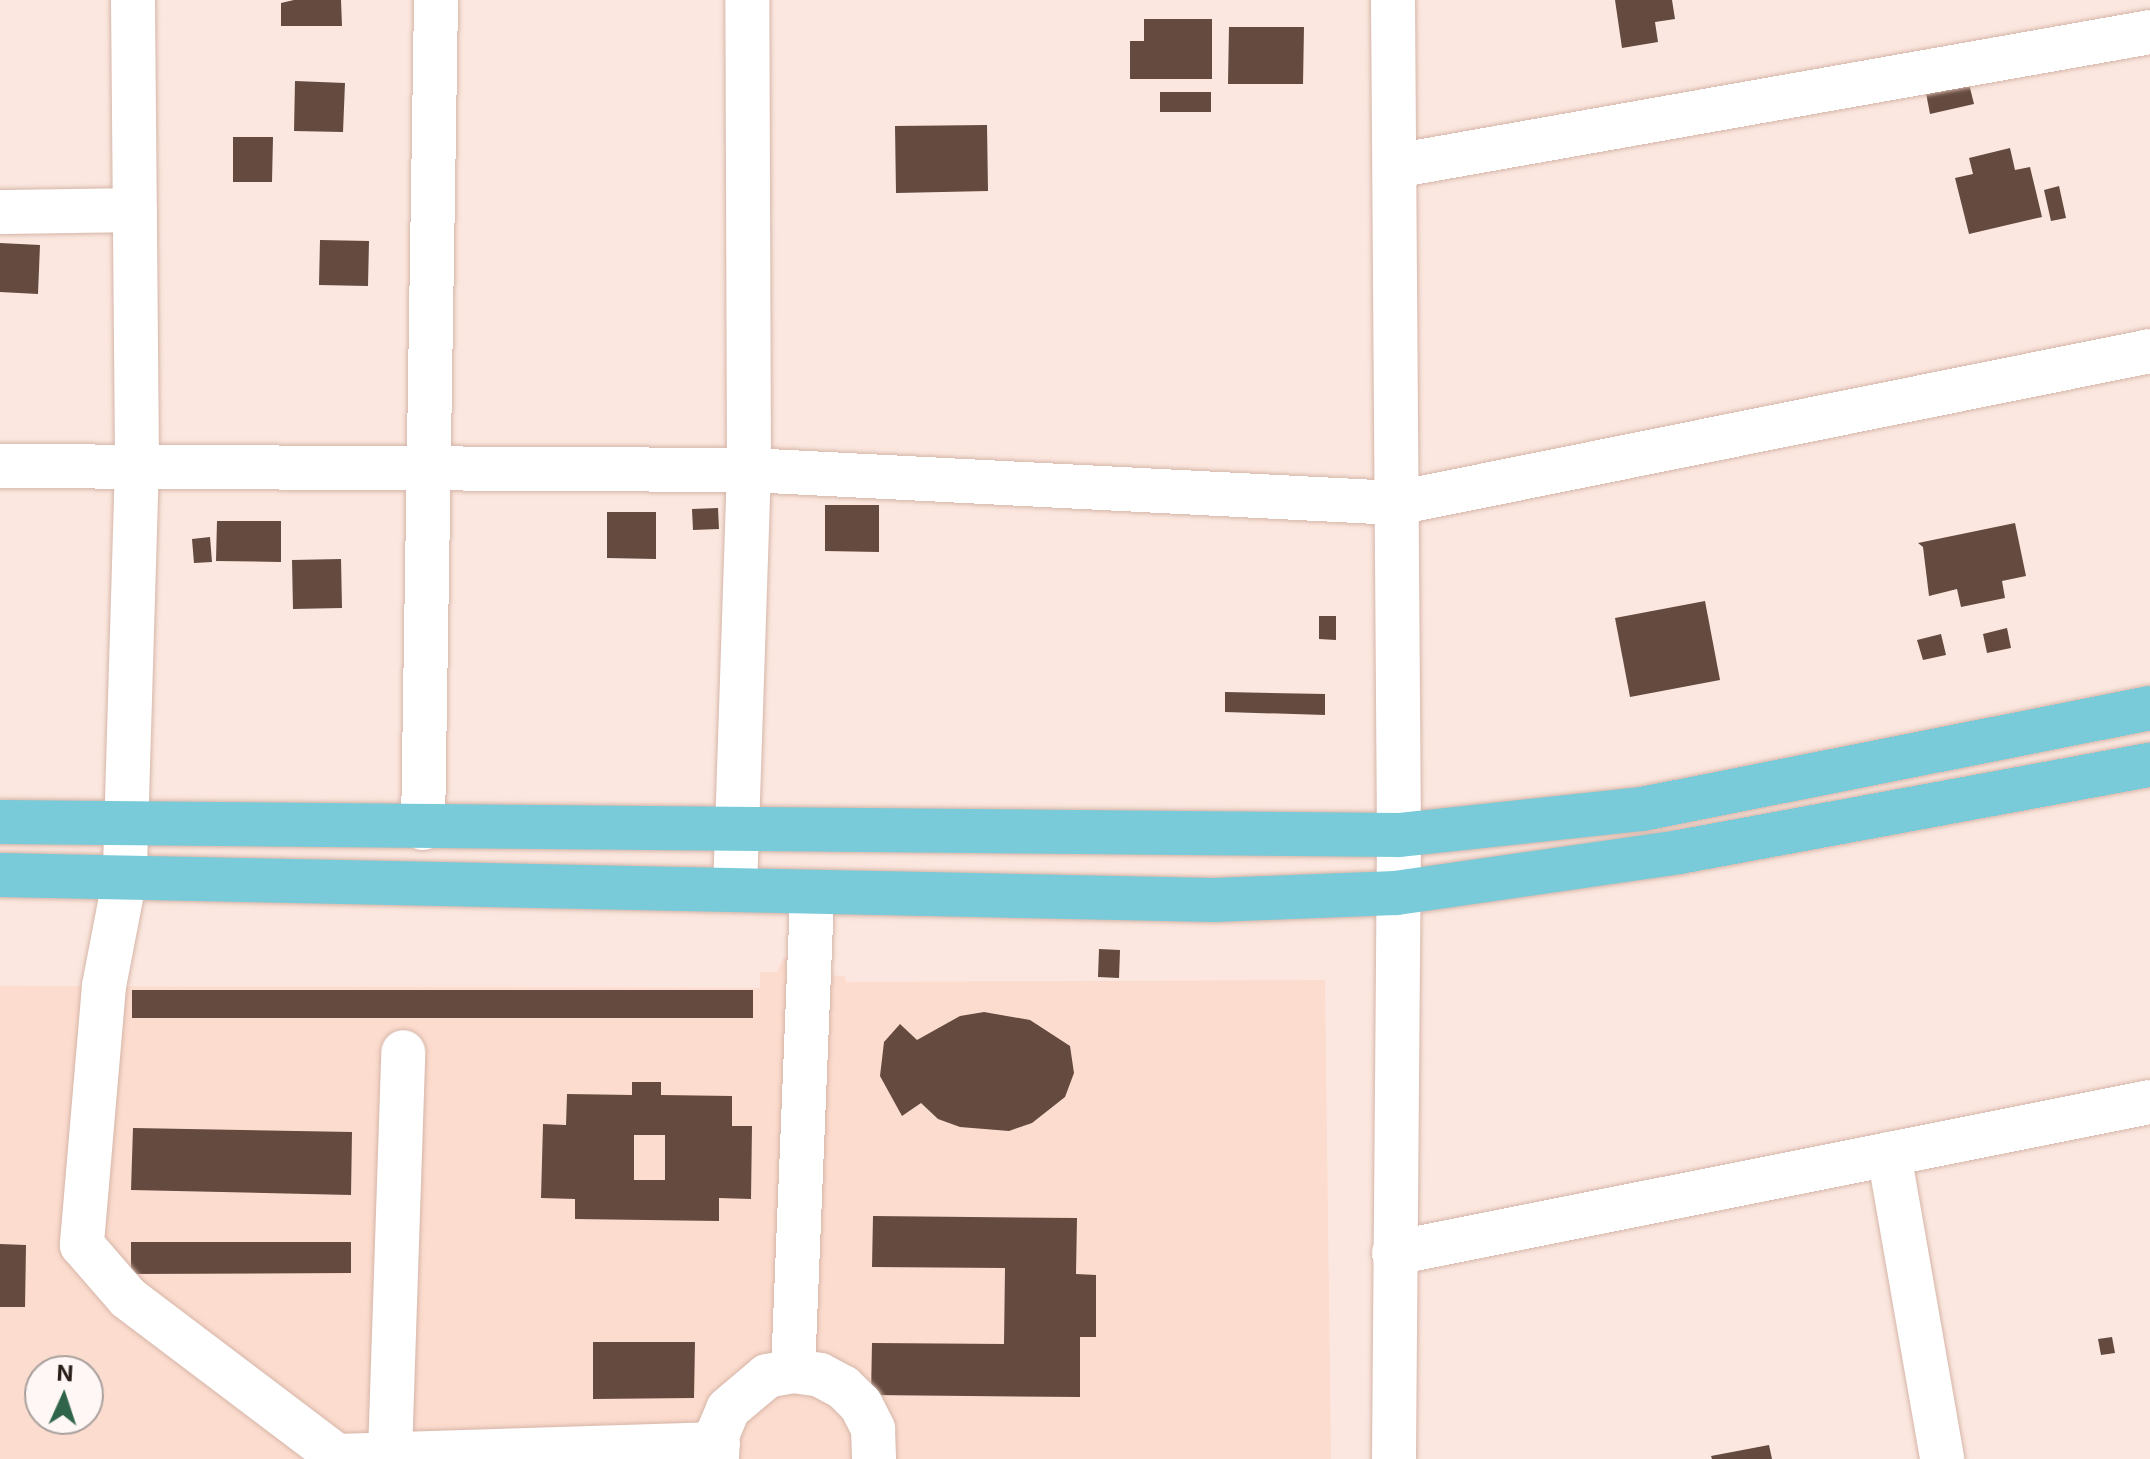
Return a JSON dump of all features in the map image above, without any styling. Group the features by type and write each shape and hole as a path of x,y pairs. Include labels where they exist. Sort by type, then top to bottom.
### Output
{"main road":[{"path":"0,822 737,832 1399,835 1642,809 2150,708"},
{"path":"0,875 1214,900 1396,893 1679,852 2150,765"}],"street":[{"path":"133,0 137,463 125,877 104,986 82,1245 128,1298 337,1457 717,1452 728,1409 745,1389 767,1376 793,1371 820,1375 843,1387 861,1405 873,1429 874,1459"},
{"path":"423,828 436,0"},
{"path":"735,890 749,470 747,0"},
{"path":"1393,0 1399,835 1396,893 1394,1459"},
{"path":"1395,166 2150,32"},
{"path":"0,212 135,210"},
{"path":"0,466 137,463 749,470 1397,503 2150,351"},
{"path":"793,1371 812,894"},
{"path":"390,1454 403,1052"},
{"path":"1394,1253 2150,1102"},
{"path":"1889,1154 1942,1459"}],"shaded area":[{"path":"784,957 818,958 818,975 845,976 846,982 1325,980 1331,1459 0,1459 0,986 760,988 760,972 777,972"}],"building":[{"path":"341,0 342,26 281,26 281,3"},
{"path":"1615,0 1672,0 1675,19 1655,22 1658,42 1622,48"},
{"path":"1144,19 1212,19 1212,79 1130,79 1130,41 1144,41"},
{"path":"1229,27 1304,27 1303,84 1228,84"},
{"path":"295,81 345,83 343,132 294,131"},
{"path":"1969,84 1974,104 1930,114 1926,93"},
{"path":"1160,92 1211,92 1211,112 1160,112"},
{"path":"987,125 988,191 896,193 895,126"},
{"path":"233,137 273,137 272,182 233,182"},
{"path":"2010,148 2015,170 2030,167 2042,217 1969,234 1955,178 1973,174 1969,158"},
{"path":"2059,186 2066,218 2051,221 2044,190"},
{"path":"320,240 369,241 368,286 319,285"},
{"path":"0,243 40,245 38,294 0,292"},
{"path":"825,505 879,505 879,552 825,551"},
{"path":"718,508 719,529 693,530 692,509"},
{"path":"607,512 656,512 656,559 607,558"},
{"path":"217,521 281,521 281,562 216,561"},
{"path":"2015,523 2026,576 2002,581 2005,598 1961,607 1957,589 1929,596 1923,547 1918,543"},
{"path":"210,537 212,562 194,563 192,539"},
{"path":"341,559 342,608 293,609 292,560"},
{"path":"1705,601 1720,680 1630,697 1615,618"},
{"path":"1319,616 1336,616 1336,640 1319,639"},
{"path":"2007,628 2011,648 1987,653 1983,634"},
{"path":"1941,634 1946,655 1923,660 1917,640"},
{"path":"1225,692 1325,694 1325,715 1225,712"},
{"path":"1099,949 1120,950 1119,978 1098,977"},
{"path":"132,990 753,990 753,1018 132,1018"},
{"path":"984,1012 1030,1020 1070,1046 1074,1073 1065,1097 1032,1123 1009,1131 960,1127 938,1119 921,1103 902,1116 880,1076 884,1042 900,1024 917,1040 960,1016"},
{"path":"632,1082 661,1082 661,1095 732,1096 732,1126 752,1126 751,1199 719,1198 719,1221 575,1219 575,1199 541,1198 543,1124 566,1125 567,1094 632,1095","holes":["634,1135 665,1135 665,1180 634,1180"]},
{"path":"133,1128 352,1132 351,1195 131,1190"},
{"path":"873,1216 1077,1218 1076,1274 1096,1275 1096,1337 1080,1337 1080,1397 871,1395 872,1343 1004,1344 1005,1268 872,1267"},
{"path":"131,1242 351,1242 351,1273 131,1274"},
{"path":"0,1244 26,1245 25,1307 0,1307"},
{"path":"2112,1337 2115,1353 2101,1355 2098,1339"},
{"path":"593,1342 695,1342 694,1398 593,1399"},
{"path":"1769,1445 1772,1459 1712,1459 1711,1456"}]}
